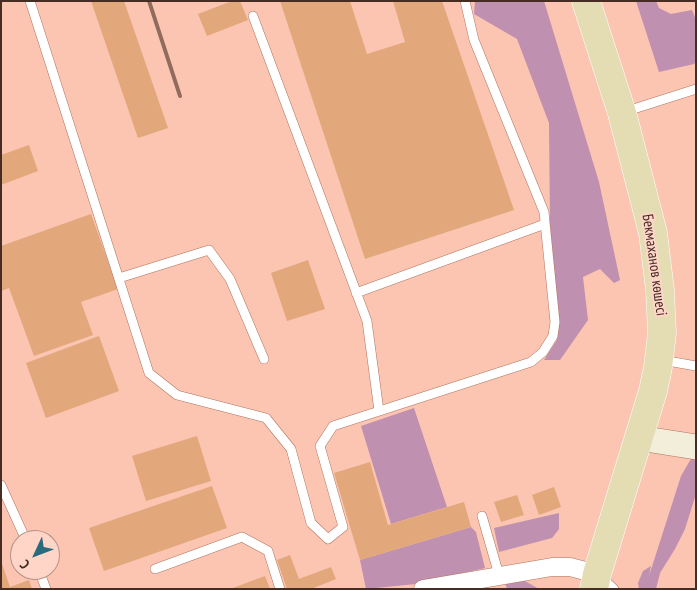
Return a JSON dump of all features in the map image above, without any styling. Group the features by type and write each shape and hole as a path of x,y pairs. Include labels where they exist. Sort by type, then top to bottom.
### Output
{"main road":[{"name":"Бекмаханов көшесі","path":"586,1 622,113 653,233 662,333 653,391 639,438 602,584"}],"street":[{"path":"639,438 696,446"},
{"path":"423,589 552,567 570,567 602,584"}],"lane":[{"path":"30,1 149,373 177,395 266,418 291,449 311,523 328,539 343,527 320,446 333,426 531,362 543,352 553,336 555,322 544,212 474,40 465,1"},
{"path":"253,16 367,322 379,411"},
{"path":"622,113 696,89"},
{"path":"356,293 545,224"},
{"path":"119,278 209,250 230,279 264,359"},
{"path":"659,360 696,366"},
{"path":"1,485 21,530"},
{"path":"482,516 500,575"},
{"path":"155,569 242,537 268,551 280,589"}],"shaded area":[{"path":"475,1 544,1 599,182 620,280 614,283 600,269 583,277 588,320 560,360 544,360 557,340 550,223 549,123 517,39 474,14"},
{"path":"636,1 656,1 659,8 671,14 692,10 696,20 696,61 694,64 659,72"},
{"path":"414,408 447,507 391,524 361,426"},
{"path":"692,457 696,457 696,494 685,529 660,573 656,589 639,589 638,583 643,571 651,566 649,576 681,476"},
{"path":"559,513 559,529 552,538 499,552 494,528"},
{"path":"471,527 476,532 485,568 416,584 366,589 360,560"},
{"path":"525,581 539,589 507,589 505,582"}],"building":[{"path":"91,1 124,1 168,128 138,138"},
{"path":"232,1 240,1 248,20 207,36 198,14"},
{"path":"280,1 350,1 367,54 405,42 393,1 442,1 514,210 365,259"},
{"path":"29,145 38,171 1,185 1,155"},
{"path":"91,214 118,289 81,302 93,335 34,356 9,288 1,291 1,246"},
{"path":"308,260 325,309 287,321 271,273"},
{"path":"99,336 119,391 46,418 26,363"},
{"path":"197,436 211,481 146,501 132,456"},
{"path":"370,462 388,525 464,502 471,527 360,560 334,473"},
{"path":"212,486 227,528 104,571 89,528"},
{"path":"554,487 561,507 539,515 532,495"},
{"path":"517,495 524,515 501,522 494,502"},
{"path":"290,555 299,579 331,567 336,579 311,589 287,589 277,560"},
{"path":"1,561 10,587 29,580 32,589 1,589"},
{"path":"265,576 270,589 230,589"}],"railway":[{"path":"149,1 180,96"}]}
